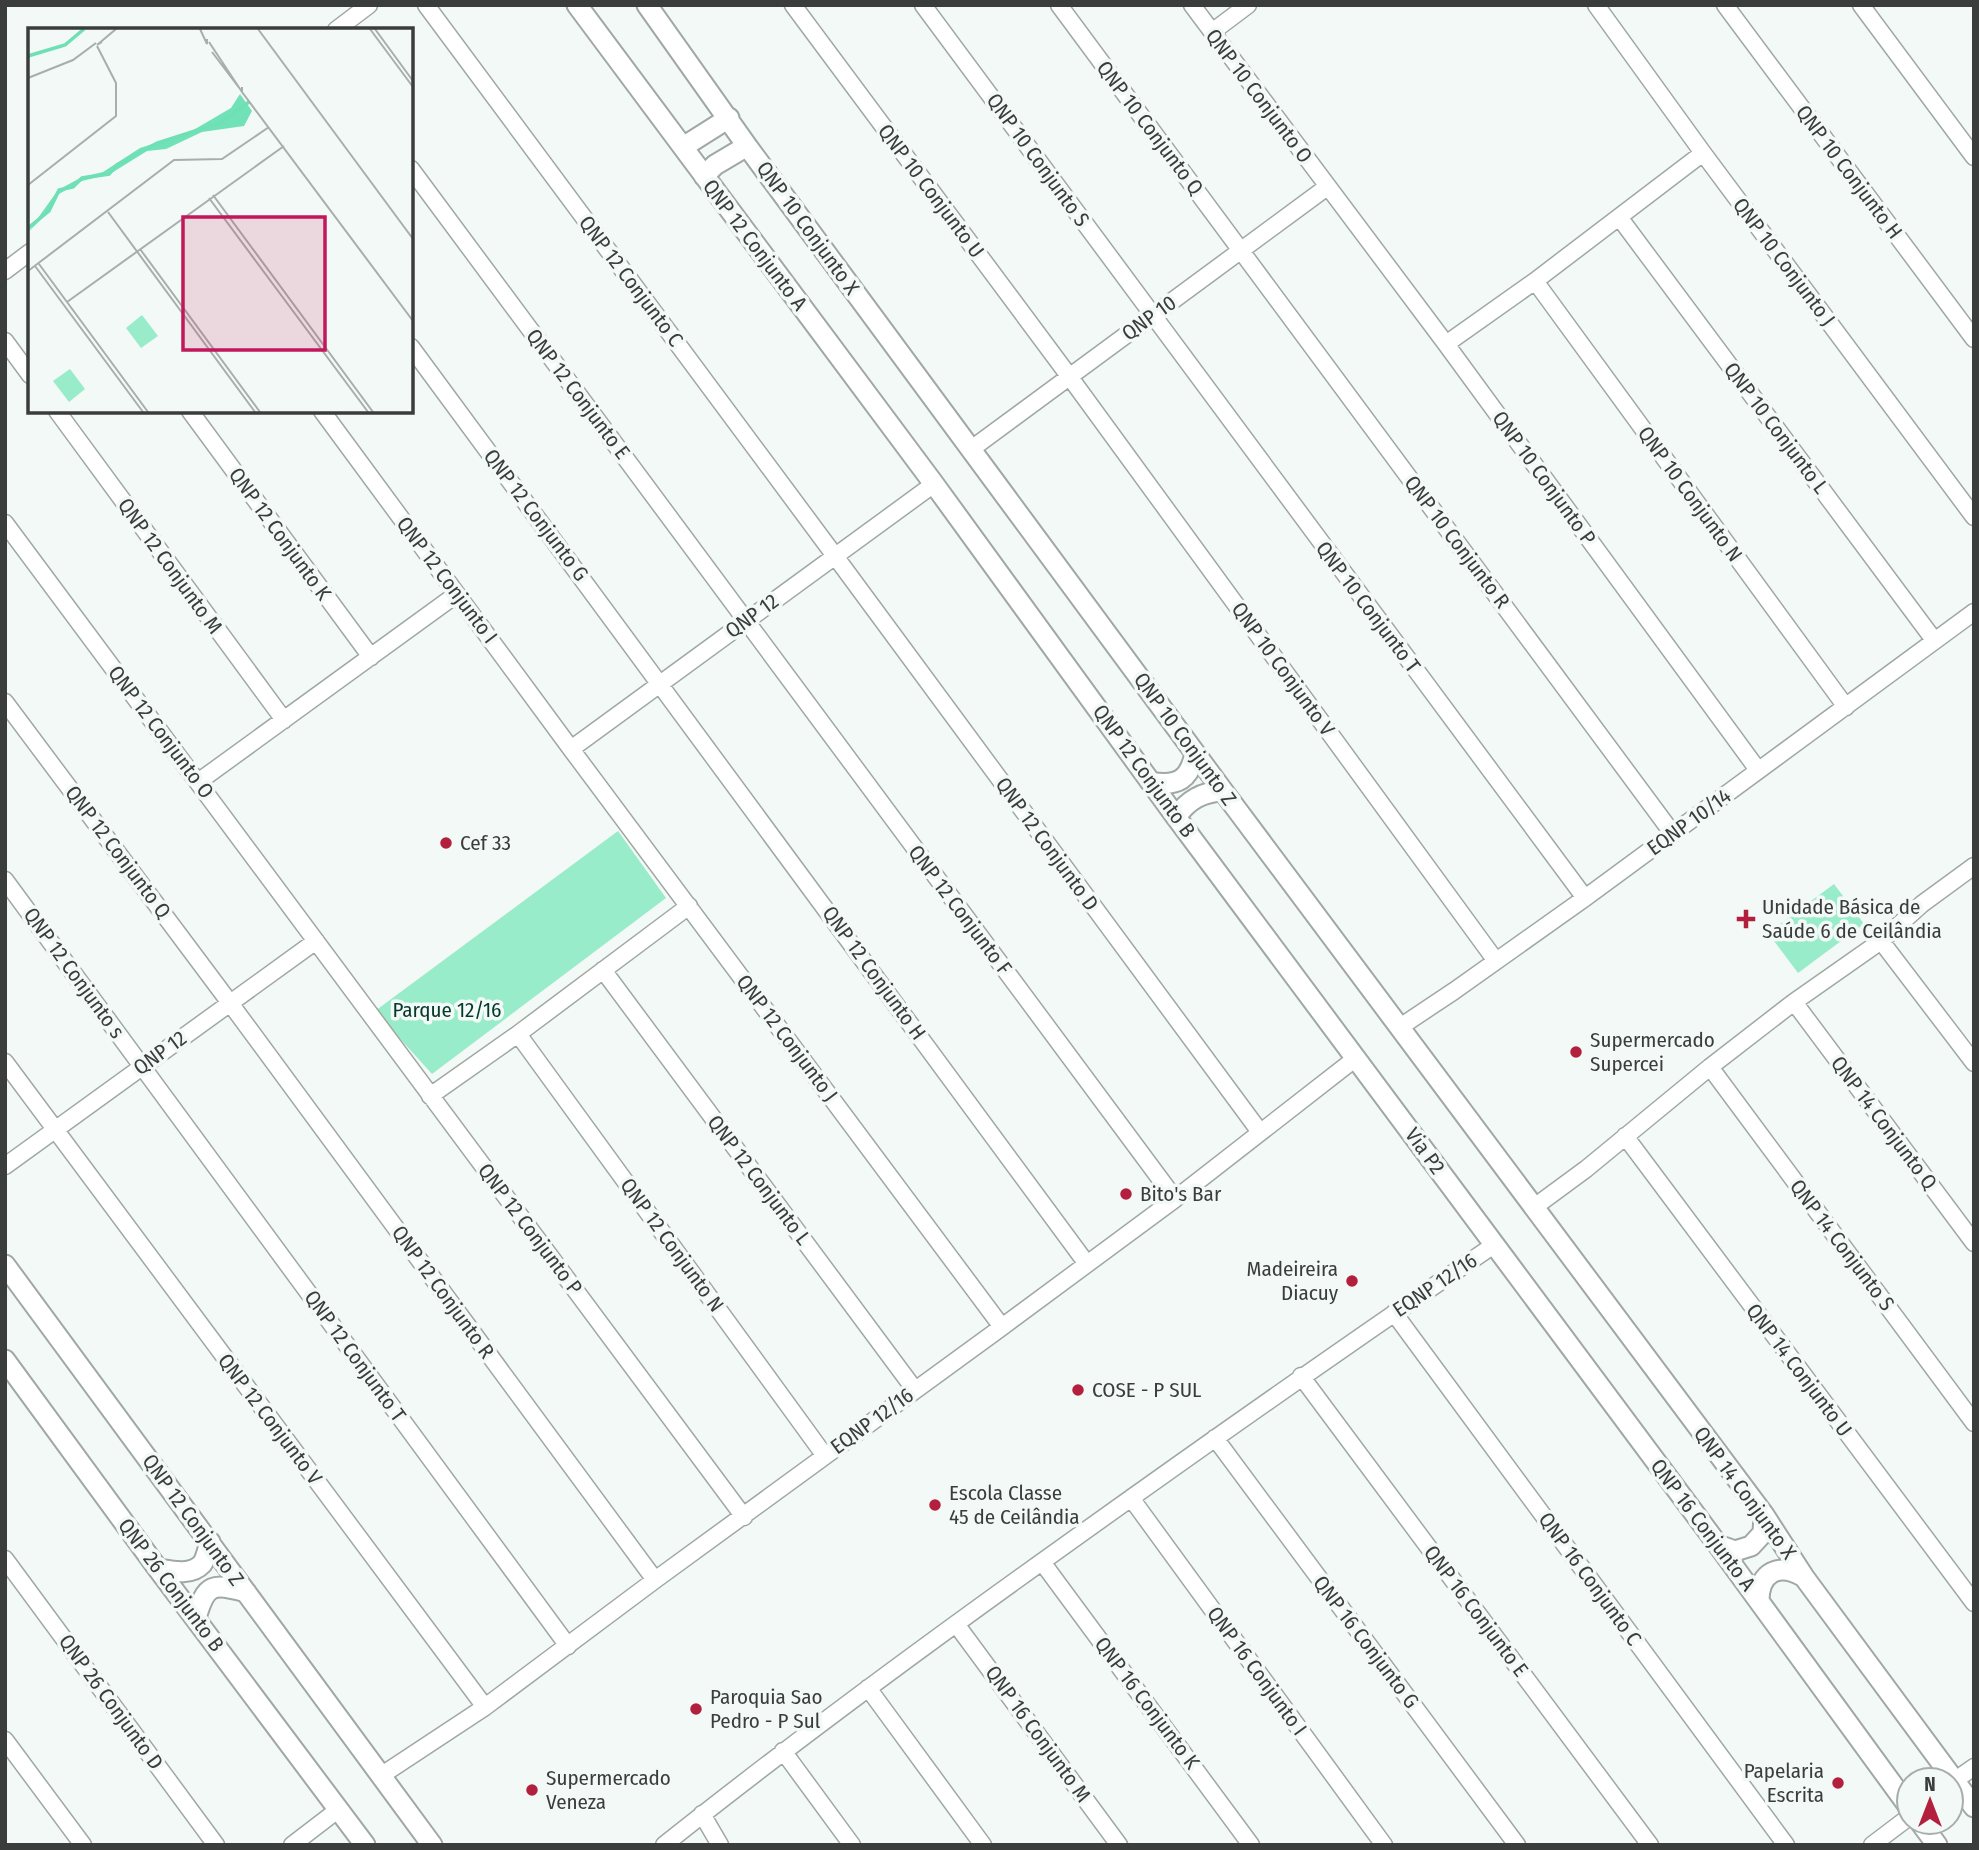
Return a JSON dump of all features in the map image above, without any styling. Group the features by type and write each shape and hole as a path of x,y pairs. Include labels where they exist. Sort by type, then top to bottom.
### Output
{"street":[{"path":"339,28 369,5"},
{"name":"QNP 12 Conjunto C","path":"426,5 835,556"},
{"name":"QNP 12 Conjunto A","path":"577,5 934,484"},
{"name":"QNP 10 Conjunto X","path":"647,5 970,450"},
{"name":"QNP 10 Conjunto U","path":"793,5 1069,376"},
{"name":"QNP 10 Conjunto S","path":"923,5 1152,316"},
{"name":"QNP 10 Conjunto Q","path":"1059,5 1240,250"},
{"name":"QNP 10 Conjunto O","path":"1192,5 1327,187"},
{"path":"1212,32 1248,5"},
{"name":"QNP 10 Conjunto J","path":"1596,5 1974,517"},
{"name":"QNP 10 Conjunto H","path":"1725,5 1974,339"},
{"path":"1861,5 1974,157"},
{"path":"683,147 729,118"},
{"path":"704,176 715,165 747,146"},
{"path":"1446,344 1535,281 1703,153"},
{"name":"QNP 12 Conjunto E","path":"413,172 746,620"},
{"name":"QNP 10","path":"970,450 1327,187"},
{"name":"QNP 10 Conjunto P","path":"1327,187 1446,344 1759,771"},
{"name":"QNP 10 Conjunto L","path":"1619,217 1934,640"},
{"name":"QNP 10 Conjunto R","path":"1240,250 1673,834"},
{"path":"5,271 28,254"},
{"name":"QNP 10 Conjunto N","path":"1535,281 1846,707"},
{"name":"QNP 10 Conjunto T","path":"1152,316 1585,898"},
{"path":"5,341 28,371"},
{"name":"QNP 12 Conjunto G","path":"413,350 660,683"},
{"name":"QNP 10 Conjunto V","path":"1069,376 1496,961"},
{"name":"QNP 12 Conjunto M","path":"58,413 284,720"},
{"name":"QNP 12 Conjunto K","path":"191,413 370,657"},
{"name":"QNP 12 Conjunto I","path":"323,413 571,749"},
{"name":"QNP 10 Conjunto Z","path":"970,450 1400,1027"},
{"name":"QNP 12","path":"571,749 934,484"},
{"name":"QNP 12 Conjunto B","path":"934,484 1356,1058"},
{"name":"QNP 12 Conjunto O","path":"5,523 316,941"},
{"name":"QNP 12 Conjunto D","path":"835,556 1260,1132"},
{"path":"198,782 457,594"},
{"name":"EQNP 10/14","path":"1400,1027 1585,898 1974,612"},
{"name":"QNP 12 Conjunto F","path":"746,620 1175,1199"},
{"name":"QNP 12 Conjunto H","path":"660,683 1087,1264"},
{"name":"QNP 12 Conjunto Q","path":"5,702 230,1003"},
{"name":"QNP 12 Conjunto J","path":"571,749 1002,1327"},
{"path":"1152,782 1167,785 1182,780 1192,768 1195,753"},
{"path":"1177,817 1191,800 1201,794 1223,791"},
{"path":"1400,1027 1533,1208 1586,1169 1794,1002 1881,940 1922,904 1971,872"},
{"name":"QNP 12 Conjunto s","path":"5,880 143,1066"},
{"path":"430,1096 689,906"},
{"path":"1881,940 1974,1063"},
{"name":"QNP 12","path":"5,1166 316,941"},
{"name":"QNP 12 Conjunto P","path":"316,941 744,1517"},
{"name":"QNP 12 Conjunto L","path":"603,970 915,1390"},
{"name":"QNP 14 Conjunto Q","path":"1794,1002 1974,1243"},
{"name":"QNP 12 Conjunto R","path":"230,1003 655,1580"},
{"name":"QNP 12 Conjunto N","path":"518,1034 825,1456"},
{"name":"EQNP 12/16","path":"382,1775 485,1707 744,1517 1175,1199 1356,1058"},
{"name":"Via P2","path":"1356,1058 1494,1245"},
{"name":"QNP 12 Conjunto V","path":"5,1062 485,1707"},
{"name":"QNP 12 Conjunto T","path":"143,1066 568,1646"},
{"name":"QNP 14 Conjunto S","path":"1710,1068 1974,1423"},
{"name":"QNP 14 Conjunto U","path":"1625,1136 1974,1603"},
{"name":"QNP 14 Conjunto X","path":"1533,1208 1764,1515 1804,1577 1943,1766"},
{"name":"EQNP 12/16","path":"664,1845 783,1751 956,1623 1301,1376 1494,1245"},
{"name":"QNP 16 Conjunto A","path":"1494,1245 1895,1788"},
{"name":"QNP 12 Conjunto Z","path":"5,1265 432,1845"},
{"name":"QNP 16 Conjunto C","path":"1394,1313 1786,1845"},
{"name":"QNP 26 Conjunto B","path":"5,1360 365,1845"},
{"name":"QNP 16 Conjunto E","path":"1301,1376 1650,1845"},
{"name":"QNP 16 Conjunto G","path":"1215,1438 1517,1845"},
{"name":"QNP 16 Conjunto I","path":"1131,1498 1384,1845"},
{"path":"1718,1545 1735,1551 1751,1546 1763,1532 1764,1515"},
{"path":"158,1569 177,1572 191,1570 202,1564 210,1542"},
{"name":"QNP 26 Conjunto D","path":"5,1559 216,1845"},
{"name":"QNP 16 Conjunto K","path":"1042,1562 1251,1845"},
{"path":"1759,1601 1759,1587 1767,1576 1779,1569 1792,1569 1804,1577"},
{"path":"196,1618 201,1601 208,1590 223,1586 247,1592"},
{"name":"QNP 16 Conjunto M","path":"956,1623 1119,1845"},
{"path":"868,1688 983,1845"},
{"path":"5,1740 83,1845"},
{"path":"783,1751 852,1845"},
{"path":"292,1845 339,1809"},
{"path":"702,1814 720,1845"},
{"path":"1872,1845 1895,1828"}],"green space":[{"name":"Parque 12/16","path":"618,831 666,898 432,1074 375,1011"},
{"path":"1834,884 1864,924 1798,973 1768,933"}],"place":[{"name":"Cef 33","path":"446,843"},
{"name":"Unidade Básica de Saúde 6 de Ceilândia","path":"1746,919"},
{"name":"Supermercado Supercei","path":"1576,1052"},
{"name":"Bito's Bar","path":"1126,1194"},
{"name":"Madeireira Diacuy","path":"1352,1281"},
{"name":"COSE - P SUL","path":"1078,1390"},
{"name":"Escola Classe 45 de Ceilândia","path":"935,1505"},
{"name":"Paroquia Sao Pedro - P Sul","path":"696,1709"},
{"name":"Papelaria Escrita","path":"1838,1783"},
{"name":"Supermercado Veneza","path":"532,1790"}]}
